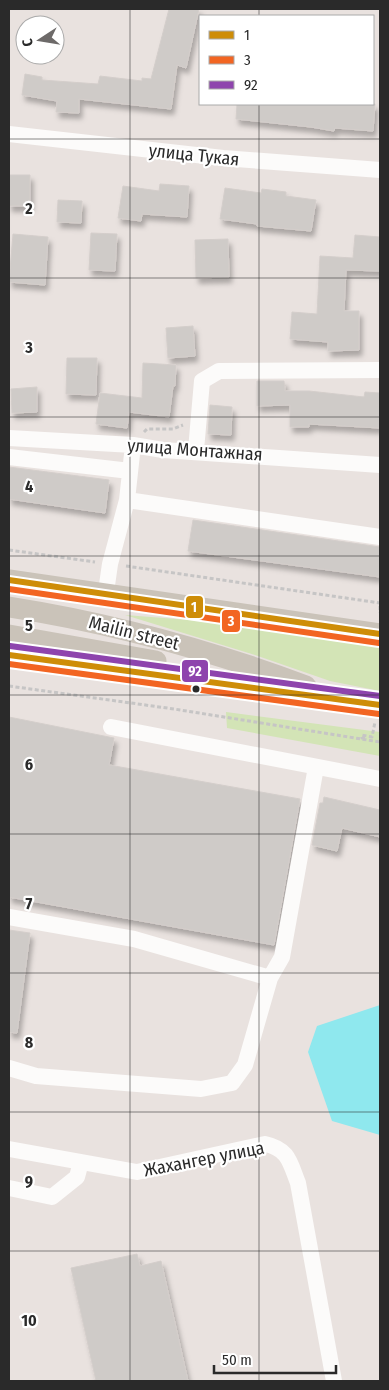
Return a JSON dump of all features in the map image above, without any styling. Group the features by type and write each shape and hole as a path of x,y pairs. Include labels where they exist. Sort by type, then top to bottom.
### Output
{"main road":[{"path":"9,574 106,592 380,634"},
{"name":"Mailin street","path":"9,580 106,592"},
{"name":"Mailin street","path":"9,607 96,623 164,639 246,663 342,700"},
{"name":"Mailin street","path":"9,635 151,660 342,700"},
{"name":"Mailin street","path":"9,655 342,700"},
{"path":"342,700 380,705"}],"street":[{"name":"улица Тукая","path":"9,134 223,158 380,170"},
{"path":"196,450 202,381 218,371 380,370"},
{"name":"улица Монтажная","path":"9,438 133,445 164,450 196,450 380,465"},
{"path":"106,592 110,564 127,500 133,445"},
{"path":"9,457 130,471"},
{"path":"127,500 380,537"},
{"path":"111,727 380,779"},
{"path":"9,1068 36,1076 201,1089 232,1083 245,1065 270,978 282,957 316,767"},
{"path":"9,917 134,940 270,978"},
{"name":"Жахангер улица","path":"9,1149 137,1172 265,1144 277,1146 287,1155 298,1183 334,1381"},
{"path":"9,1188 52,1197 77,1177 81,1162"}],"path":[{"path":"9,550 209,577 380,604 380,613"},
{"path":"9,686 174,709 379,742"},
{"path":"372,737 362,735 362,738 378,740 379,742"}],"green space":[{"path":"125,615 203,621 380,646 380,691 330,681 255,655"},
{"path":"226,712 380,732 380,756 227,728"}],"water":[{"path":"380,1005 380,1135 332,1121 308,1052 317,1026"}],"building":[{"path":"169,9 199,9 186,68 177,65 171,109 79,99 79,113 56,112 57,101 22,95 25,74 42,77 42,80 98,84 100,76 142,81 142,78 151,79"},
{"path":"375,104 373,131 335,128 334,131 236,119 237,105"},
{"path":"9,175 30,175 30,206 9,206"},
{"path":"160,184 189,186 187,217 142,214 141,221 118,218 123,186 159,191"},
{"path":"225,188 261,193 262,189 286,192 286,196 316,200 311,231 257,226 257,224 220,219"},
{"path":"58,200 82,201 81,223 57,222"},
{"path":"91,233 117,234 115,271 89,270"},
{"path":"13,234 48,237 45,285 9,282"},
{"path":"355,235 380,237 380,271 346,270 344,311 359,311 359,350 328,351 328,342 290,339 292,312 317,314 320,256 353,258"},
{"path":"228,239 229,277 196,278 195,240"},
{"path":"193,326 195,356 168,358 166,328"},
{"path":"67,358 97,358 96,395 66,394"},
{"path":"143,363 176,365 175,386 173,386 169,417 129,412 127,428 96,424 100,393 142,398"},
{"path":"257,381 284,381 285,391 309,391 364,397 365,392 380,393 380,428 309,424 309,427 290,427 290,405 257,406"},
{"path":"37,387 37,412 12,413 11,389"},
{"path":"210,405 232,407 231,435 208,434"},
{"path":"9,467 109,480 105,513 9,499"},
{"path":"193,520 380,547 380,577 188,551"},
{"path":"9,717 114,738 109,765 300,799 274,945 9,897"},
{"path":"324,797 380,810 380,837 342,828 337,851 312,845 320,803 323,803"},
{"path":"9,930 30,933 17,1033 9,1032"},
{"path":"137,1254 140,1266 161,1261 188,1381 96,1381 71,1268"}],"transit line":[{"name":"1","path":"9,580 380,634"},
{"name":"3","path":"9,589 379,643"},
{"name":"92","path":"10,646 380,696"},
{"name":"1","path":"9,655 380,705"},
{"name":"3","path":"9,664 379,714"}]}
